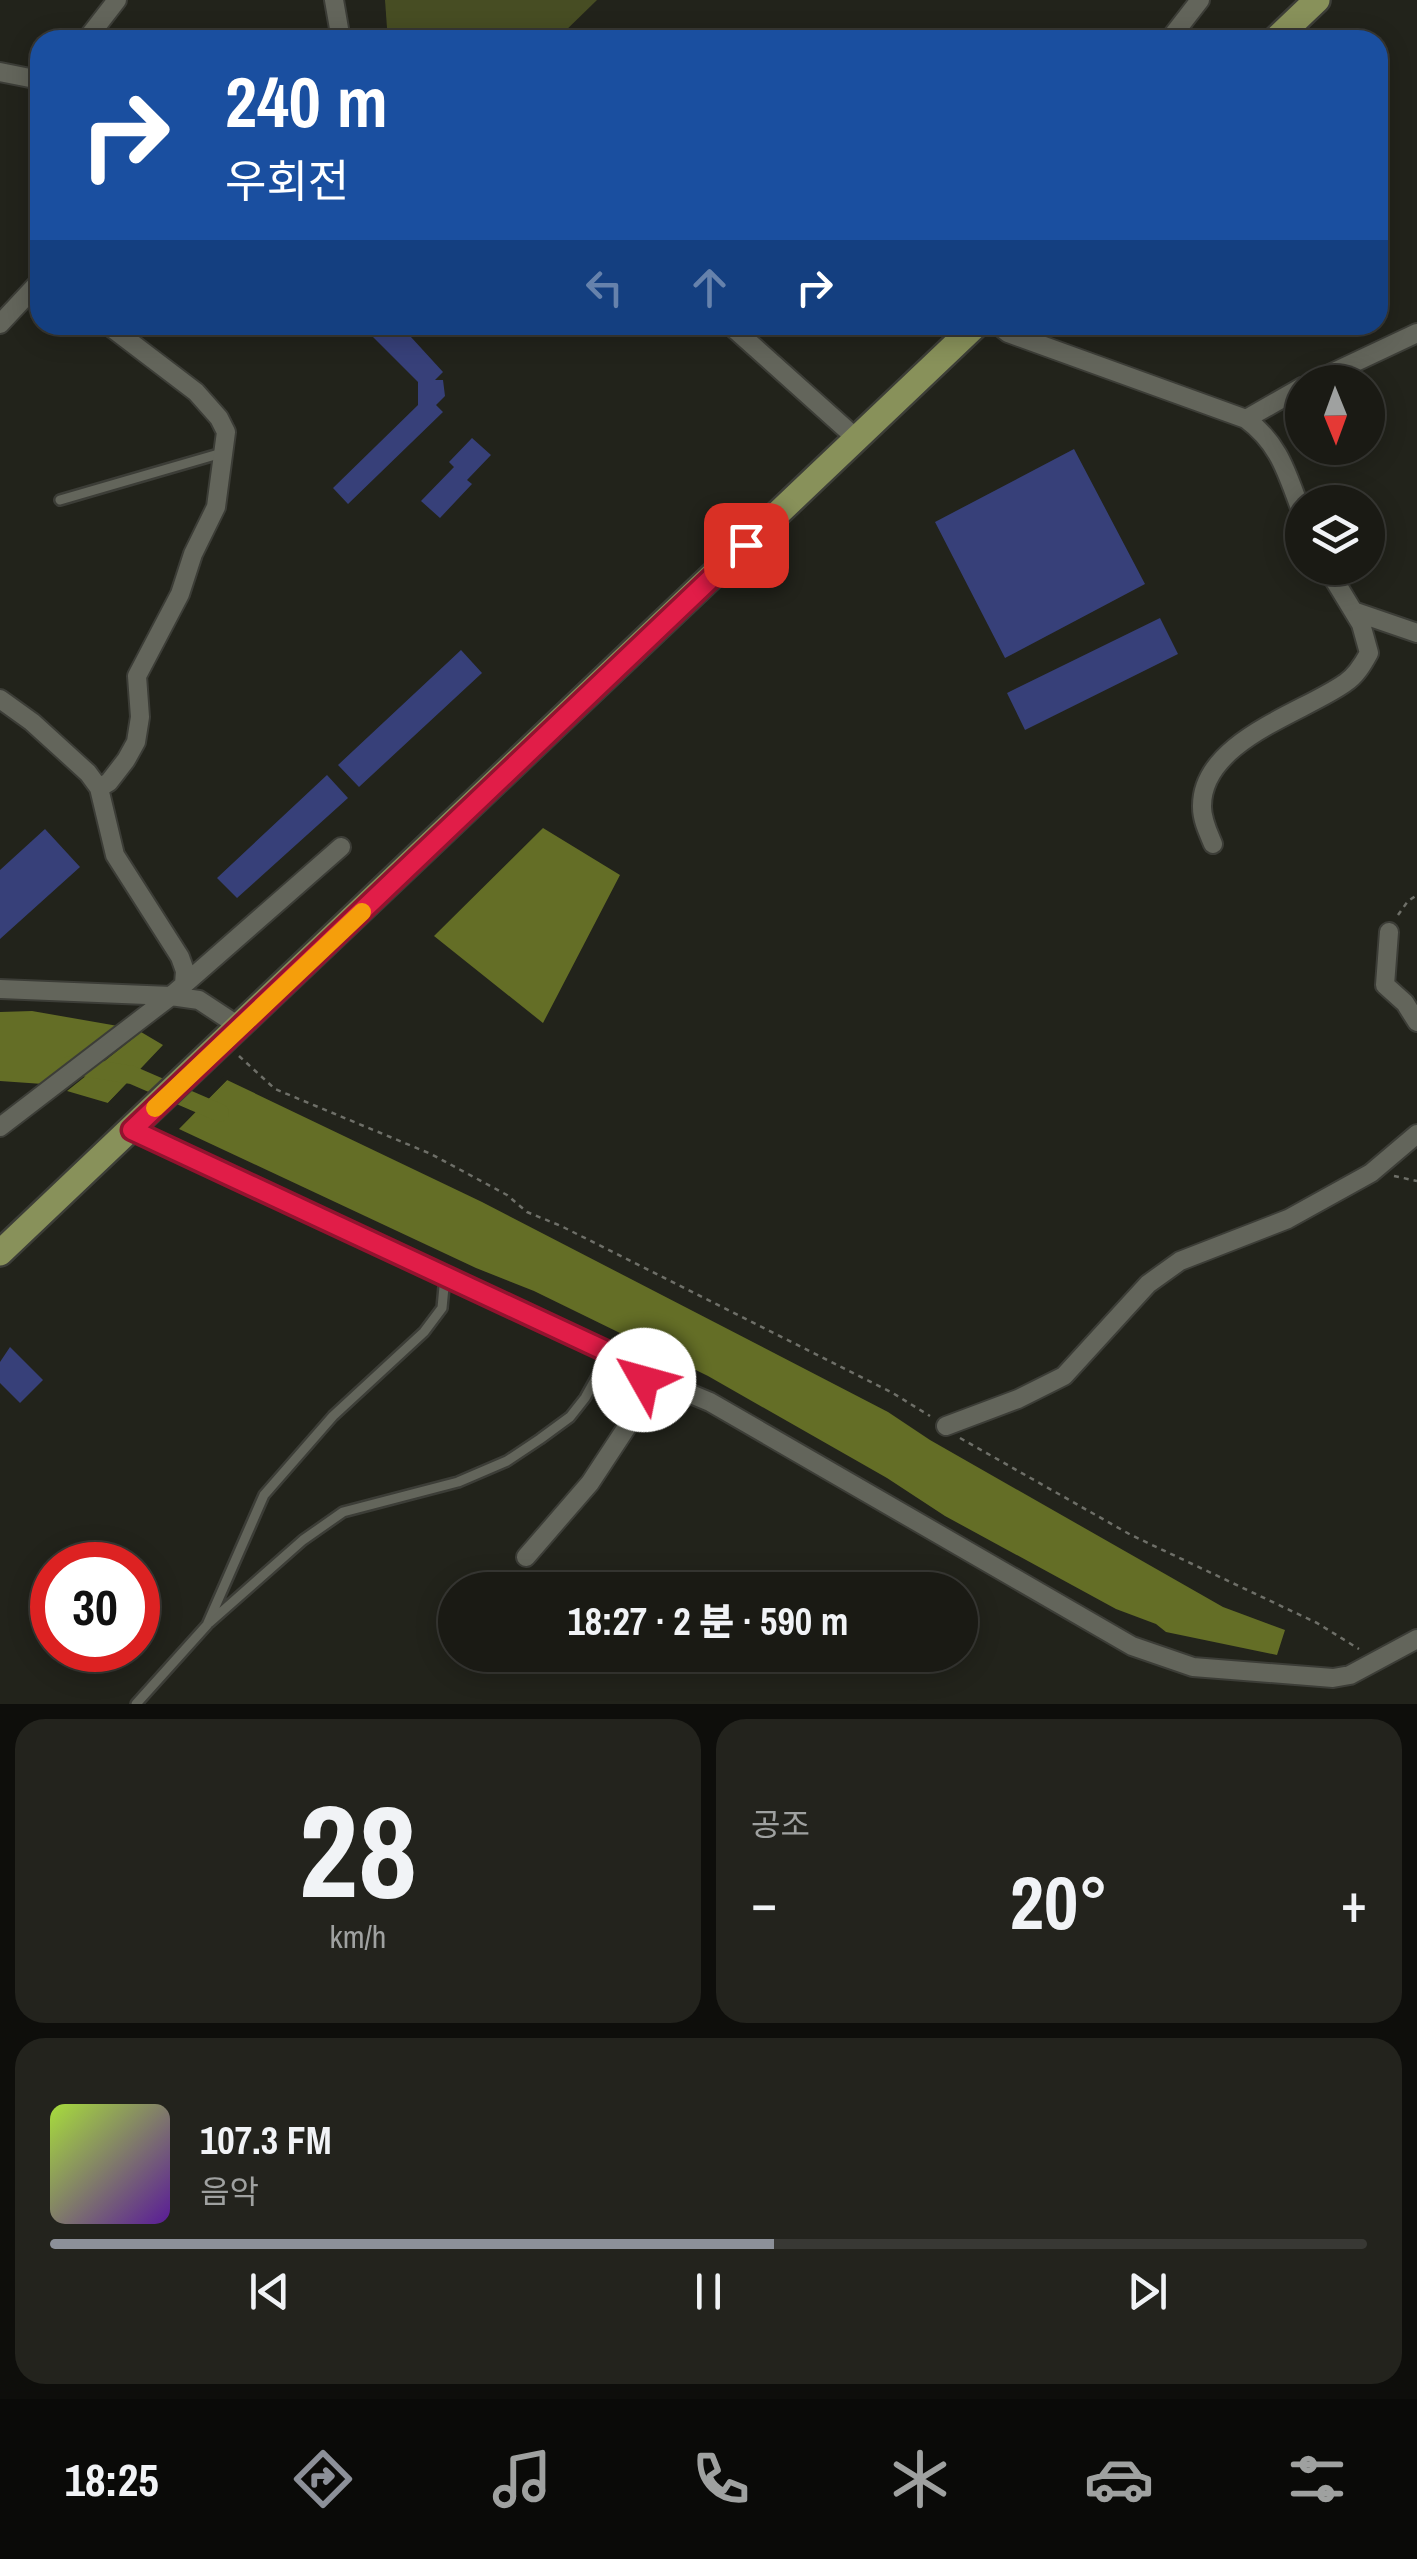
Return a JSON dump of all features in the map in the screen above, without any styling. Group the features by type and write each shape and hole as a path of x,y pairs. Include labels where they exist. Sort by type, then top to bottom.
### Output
{"main road":[{"path":"1285,30 1316,0"},
{"path":"0,1253 966,335"}],"street":[{"path":"94,30 117,0"},
{"path":"334,0 339,30"},
{"path":"1177,30 1200,0"},
{"path":"0,324 30,292"},
{"path":"1349,365 1417,333"},
{"path":"99,788 126,760 136,742 140,717 137,676 180,594 193,554 216,506 226,432 209,406 120,335"},
{"path":"741,335 857,439"},
{"path":"1014,335 1246,419 1268,436 1291,485"},
{"path":"1246,419 1285,395"},
{"path":"1213,844 1203,819 1202,804 1213,772 1256,731 1345,683 1360,670 1369,653 1368,640 1337,585"},
{"path":"1352,611 1417,634"},
{"path":"0,699 32,722 99,788 116,855 180,957 178,990"},
{"path":"0,1127 178,990 342,847"},
{"path":"1389,932 1384,985 1405,1003 1417,1022"},
{"path":"0,989 178,990 199,1000 232,1034"},
{"path":"132,1130 610,1353 644,1374 640,1407 600,1468 526,1557"},
{"path":"946,1426 1018,1400 1064,1376 1148,1284 1180,1261 1288,1218 1371,1173 1417,1134"},
{"path":"644,1380 679,1388 710,1402 1132,1646 1193,1667 1334,1678 1350,1675 1417,1639"}],"lane":[{"path":"60,500 225,452"},
{"path":"207,1625 264,1495 333,1416 424,1332 442,1308 445,1276"},
{"path":"136,1704 207,1625 302,1540 344,1512 458,1482 507,1461 570,1417 610,1353"}],"path":[{"path":"1389,932 1401,910 1417,895"},
{"path":"232,1034 275,1089 432,1154 508,1195 527,1212 891,1392 958,1437 1131,1534 1341,1636 1375,1662"}],"shaded area":[{"path":"385,0 597,0 566,30 387,28"},
{"path":"543,828 620,875 543,1023 434,936"},
{"path":"32,1011 118,1026 43,1084 0,1081 0,1012"},
{"path":"141,1032 163,1045 108,1103 67,1091"},
{"path":"227,1080 482,1202 888,1412 930,1440 1223,1607 1285,1630 1277,1655 1166,1632 1156,1624 1116,1609 945,1516 887,1478 708,1376 534,1291 476,1268 179,1129"}],"pier":[{"path":"167,1042 167,1048 111,1107 104,1107"},
{"path":"224,1076 231,1076 175,1132 175,1125"}],"building":[{"path":"371,335 409,335 443,372 435,380 443,380 445,396 436,405 443,412 348,504 333,488 418,405 418,382"},
{"path":"472,438 491,455 467,480 472,484 440,518 421,501 454,467 449,462"},
{"path":"1074,449 1145,584 1005,658 935,522"},
{"path":"1160,618 1178,654 1025,730 1007,693"},
{"path":"461,650 482,673 359,787 338,765"},
{"path":"327,775 348,798 237,898 217,878"},
{"path":"45,829 80,867 0,939 0,870"},
{"path":"10,1347 43,1380 20,1403 0,1383 0,1362"}],"waterway":[{"path":"70,1065 132,1075 220,1113"}],"slow traffic":[{"path":"155,1108 362,912"}],"route":[{"path":"644,1380 644,1374 610,1353 132,1130 746,545"}]}
